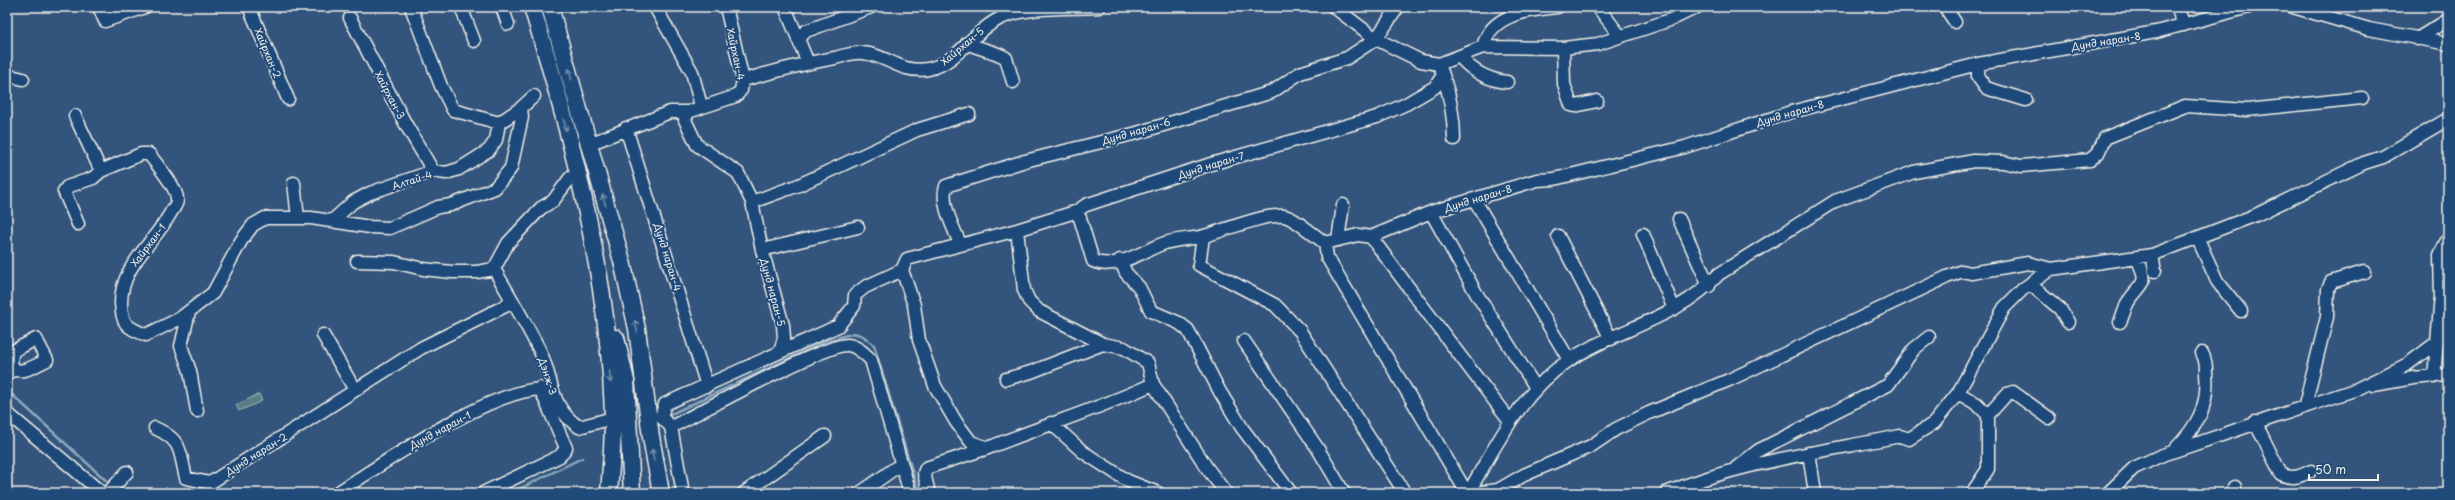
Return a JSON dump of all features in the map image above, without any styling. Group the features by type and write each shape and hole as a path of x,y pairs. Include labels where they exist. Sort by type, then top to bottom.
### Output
{"main road":[{"path":"532,7 550,65 573,173 599,280 608,348 613,418 610,493"},
{"path":"550,7 622,262 637,329 651,437 661,493"},
{"path":"573,173 626,381 632,493"}],"street":[{"path":"99,7 105,21 110,21 145,7"},
{"name":"Хайрхан-2","path":"248,7 288,99"},
{"path":"411,7 441,86 453,110 499,123 521,108 534,96"},
{"path":"461,7 474,41"},
{"path":"502,7 508,24"},
{"path":"589,144 626,128 670,112 688,112 701,106 692,72 655,7"},
{"name":"Хайрхан-4","path":"701,106 736,96 741,90 743,80 726,7"},
{"path":"784,7 808,63"},
{"path":"798,40 806,31 860,13 871,7"},
{"name":"Хайрхан-5","path":"743,80 808,63 862,53 882,59 902,69 928,69 939,66 985,27 998,19 1024,11 1099,7"},
{"path":"1334,7 1376,39 1441,70 1450,100 1454,139"},
{"path":"1376,39 1398,7"},
{"path":"1483,47 1486,35 1503,20 1530,11 1557,7"},
{"path":"1598,7 1620,36"},
{"path":"1441,70 1460,57 1483,47 1563,48 1598,44 1670,20 1695,7"},
{"path":"1945,7 1955,22"},
{"path":"2177,7 2184,25"},
{"name":"Дунд наран-8","path":"1325,243 1358,235 1372,237 1431,212 1537,180 1554,179 1684,147 1791,112 1978,64 2148,34 2249,7"},
{"path":"2293,7 2417,39 2448,44"},
{"name":"Хайрхан-3","path":"350,18 405,123 433,171"},
{"path":"2417,39 2448,20"},
{"name":"Дунд наран-6","path":"960,244 949,217 944,192 946,186 1025,161 1137,133 1272,92 1300,73 1347,58 1376,39"},
{"path":"967,43 977,49 999,53 1006,58 1013,82"},
{"path":"1563,48 1564,84 1571,105 1575,106 1597,101"},
{"path":"1460,57 1469,67 1487,78 1507,82"},
{"path":"1978,64 1978,78 1986,88 2026,100"},
{"name":"Дунд наран-7","path":"960,244 1017,230 1076,212 1086,205 1211,164 1377,117 1406,104 1435,87 1441,70"},
{"path":"7,75 23,79"},
{"path":"1076,212 1080,218 1093,261 1100,264 1120,260 1165,243 1203,237 1232,226 1285,216 1325,243 1330,263 1468,493 1510,421 1536,388 1553,371 1569,360 1674,309 1708,286 1726,270 1834,201 1914,172 1974,161 2003,162 2022,166 2090,160 2098,153 2105,138 2185,106 2247,110 2362,98"},
{"name":"Хайрхан-1","path":"78,224 64,191 66,187 92,178 101,171 141,154 149,154 176,193 177,202 163,227 142,251 126,276 121,303 122,316 126,326 146,335 179,320 213,293 230,259 253,225 265,218 333,220 370,227 390,228 438,207 470,199 495,188 511,168 522,117 521,108"},
{"name":"Дунд наран-5","path":"688,112 685,120 697,145 738,173 752,202 762,250 783,324 784,338 780,352"},
{"path":"752,202 799,185 917,130 969,114"},
{"path":"75,116 101,171"},
{"path":"1666,493 1734,470 1900,436 1909,439 1934,423 1958,392 2004,308 2030,284 2051,269 2065,265 2152,255 2198,238 2256,215 2364,163 2383,157 2448,119"},
{"name":"Алтай-4","path":"333,220 353,202 370,193 433,171 446,173 459,169 489,150 496,140 499,123"},
{"name":"Дунд наран-4","path":"626,128 707,386"},
{"path":"357,261 394,262 423,269 452,272 477,272 494,269 508,243 541,208 553,201 573,173"},
{"path":"294,183 298,218"},
{"path":"1474,199 1569,360"},
{"path":"1338,240 1343,205"},
{"path":"1431,212 1476,293 1536,388"},
{"path":"1679,219 1708,286"},
{"name":"Дунд наран-5","path":"762,250 858,227"},
{"path":"1017,230 1024,290 1029,301 1039,311 1104,344 1124,348 1148,363 1153,384 1207,468 1226,493"},
{"path":"1643,234 1674,309"},
{"path":"1558,236 1610,339"},
{"path":"1203,237 1199,265 1275,304 1300,331 1405,493"},
{"path":"1372,237 1426,308 1463,362 1510,421"},
{"path":"2198,238 2217,281 2241,311"},
{"path":"2434,377 2441,296 2440,255 2448,238"},
{"path":"960,244 906,259 902,270 914,305 919,340 934,386 956,422 971,442 988,448"},
{"path":"2152,255 2155,271"},
{"path":"2120,322 2128,302 2143,286 2144,273 2136,258"},
{"path":"1120,260 1126,273 1139,286 1150,311 1179,324 1188,330 1220,392 1242,428 1291,493"},
{"path":"1476,493 1498,490 1524,475 1591,446 1616,429 1648,413 1729,380 1962,271 1971,273 2028,262 2051,269"},
{"name":"Дэнж-3","path":"494,269 539,350 551,380 545,389 566,418 579,427 613,418"},
{"path":"683,493 670,427 661,417 665,404 838,326 854,306 855,295 865,287 902,270"},
{"path":"2305,405 2327,317 2328,289 2331,282 2364,272"},
{"path":"2030,284 2060,309 2068,322"},
{"name":"Дунд наран-2","path":"154,428 169,435 178,444 186,478 209,488 355,390 421,348 512,302"},
{"path":"189,312 181,346 190,371 197,411"},
{"path":"2357,389 2408,364 2437,344 2448,334"},
{"path":"323,335 355,390"},
{"path":"1734,470 1759,450 1888,385 1914,349 1929,337"},
{"path":"1244,341 1318,448 1344,493"},
{"path":"1006,379 1104,344"},
{"path":"670,427 816,355 835,347 848,345 865,354 871,360 910,493"},
{"path":"2172,451 2192,432 2205,406 2208,382 2205,358 2202,353"},
{"path":"2108,493 2134,468 2172,451 2255,422 2357,389 2413,378 2448,375"},
{"path":"930,493 924,473 926,468 988,448 1051,423 1107,405 1153,384"},
{"path":"483,493 560,456 566,448 545,389"},
{"name":"Дунд наран-1","path":"337,493 418,441 514,393 545,389"},
{"path":"1958,392 1977,404 1988,415 1988,469 1972,493"},
{"path":"1988,415 2007,394 2013,392 2049,418"},
{"path":"7,413 107,491 124,474"},
{"path":"2255,422 2281,474 2288,477 2297,478 2311,471"},
{"path":"1051,423 1083,452 1128,481 1158,493"},
{"path":"744,493 825,436"},
{"path":"1809,454 1815,493"},
{"path":"860,493 901,464"}],"green space":[{"path":"259,394 262,401 239,411 236,405"}],"waterway":[{"path":"667,416 826,341 854,333 863,336 874,345 919,493"},
{"path":"7,390 111,485"},
{"path":"511,493 582,458"}]}
